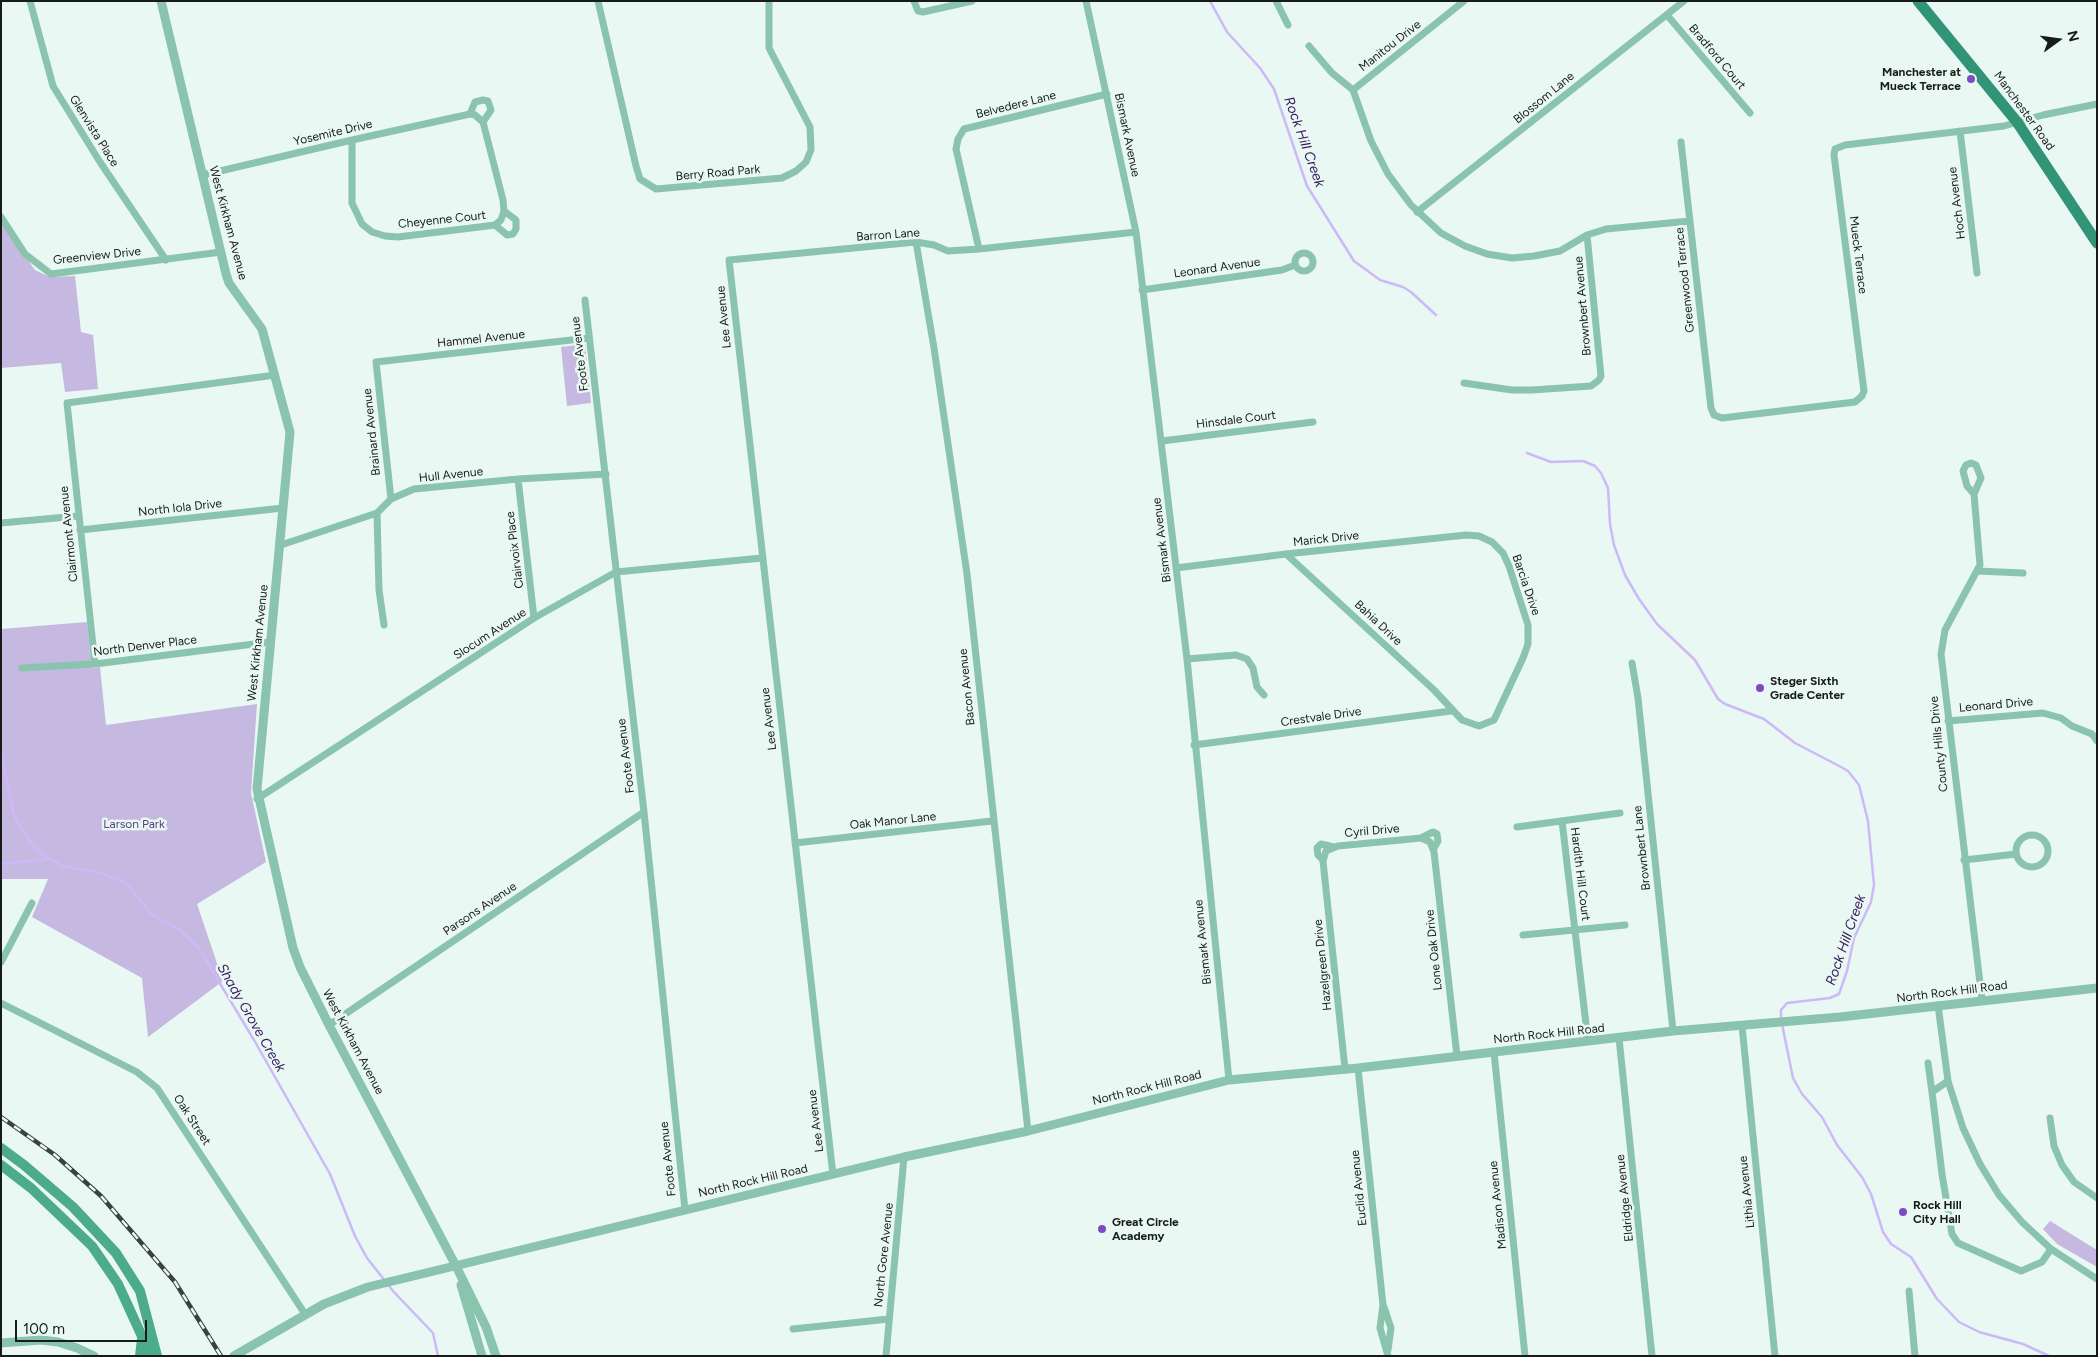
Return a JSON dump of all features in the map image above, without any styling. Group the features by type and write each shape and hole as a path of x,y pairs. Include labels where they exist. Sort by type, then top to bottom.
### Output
{"main road":[{"name":"Manchester Road","path":"1918,1 2018,122 2097,243"},
{"path":"1,1148 24,1164 73,1207 116,1253 140,1291 158,1356"},
{"path":"1,1165 32,1188 92,1246 118,1284 151,1356"},
{"path":"140,1356 142,1336"}],"street":[{"name":"Glenvista Place","path":"30,1 46,68 58,95 100,162 166,260"},
{"name":"West Kirkham Avenue","path":"162,1 229,283 262,329 290,432 257,799 293,948 300,967 329,1025 456,1266 486,1327 496,1356"},
{"name":"Berry Road Park","path":"598,1 640,179 656,189 782,178 796,171 806,162 810,150 810,128 769,48 769,1"},
{"path":"914,1 918,11 923,12 972,1"},
{"name":"Bismark Avenue","path":"1086,1 1136,232 1187,659 1194,745 1229,1080"},
{"path":"1276,1 1288,25"},
{"name":"Manitou Drive","path":"1353,90 1464,1"},
{"name":"Blossom Lane","path":"1417,212 1684,1"},
{"name":"Bradford Court","path":"1667,15 1750,113"},
{"path":"1309,46 1332,73 1353,90 1371,141 1388,174 1417,212 1441,233 1465,246 1487,254 1534,256 1560,251 1587,235 1615,228 1690,221"},
{"name":"Belvedere Lane","path":"979,249 956,149 958,139 964,129 1107,94"},
{"name":"Yosemite Drive","path":"202,175 352,140 472,115 476,102 483,100 488,101 491,110 483,122"},
{"name":"Mueck Terrace","path":"1714,415 1722,418 1859,400 1864,391 1834,155 1836,149 1845,145 2004,126 2097,104"},
{"path":"472,115 483,122"},
{"name":"Cheyenne Court","path":"352,140 352,204 362,224 372,232 398,237 495,226 507,235 513,234 516,229 516,220 504,211 483,122"},
{"name":"Hoch Avenue","path":"1960,131 1977,273"},
{"name":"Greenwood Terrace","path":"1681,142 1711,408 1714,415"},
{"name":"Cheyenne Court","path":"495,226 504,211"},
{"name":"Greenview Drive","path":"1,217 25,254 51,274 221,252"},
{"name":"Barron Lane","path":"729,260 916,242 934,245 948,251 979,249 1136,232"},
{"name":"Brownbert Avenue","path":"1464,383 1512,390 1590,386 1596,384 1601,376 1587,235"},
{"name":"Bacon Avenue","path":"916,242 936,358 967,574 992,821 1028,1131"},
{"name":"Lee Avenue","path":"729,260 833,1175"},
{"name":"Leonard Avenue","path":"1142,290 1282,270 1295,265"},
{"name":"Foote Avenue","path":"585,300 644,812 685,1210"},
{"name":"Hammel Avenue","path":"376,362 590,338"},
{"name":"Brainard Avenue","path":"376,362 391,499"},
{"name":"Clairmont Avenue","path":"94,664 67,403 275,375"},
{"name":"Hinsdale Court","path":"1162,441 1313,422"},
{"name":"Hull Avenue","path":"280,545 377,513 391,499 414,490 518,479 606,474"},
{"name":"Clairvoix Place","path":"518,479 534,618"},
{"name":"County Hills Drive","path":"1974,494 1980,565 1945,630 1941,654 1982,1000"},
{"name":"North Iola Drive","path":"80,530 283,508"},
{"path":"377,513 379,590 384,625"},
{"path":"1,523 78,516"},
{"name":"Marick Drive","path":"1176,568 1286,554 1466,535 1479,536"},
{"name":"Barcia Drive","path":"1451,711 1462,720 1479,726 1494,720 1528,644 1526,615 1509,566 1503,553 1492,542 1479,536"},
{"name":"Bahia Drive","path":"1286,554 1434,690 1451,711"},
{"name":"Slocum Avenue","path":"257,799 534,618 616,572 762,558"},
{"path":"1978,570 2023,573"},
{"name":"North Denver Place","path":"22,668 94,664 270,642"},
{"path":"1187,659 1236,654 1247,659 1253,668 1257,687 1264,695"},
{"name":"Brownbert Lane","path":"1632,663 1638,698 1674,1031"},
{"name":"Crestvale Drive","path":"1194,745 1451,711"},
{"name":"Leonard Drive","path":"1948,721 2043,712 2061,718 2072,726 2092,734 2097,741"},
{"name":"Parsons Avenue","path":"329,1025 644,812"},
{"name":"Hardith Hill Court","path":"1517,827 1620,813"},
{"name":"Oak Manor Lane","path":"795,843 992,821"},
{"name":"Hardith Hill Court","path":"1562,821 1588,1042"},
{"path":"2029,836 2041,838 2048,848 2045,860 2035,867 2023,865 2016,854 2019,843 2029,836"},
{"name":"Cyril Drive","path":"1326,851 1334,848 1421,838 1432,845"},
{"name":"Hazelgreen Drive","path":"1323,860 1318,855 1317,848 1321,844 1334,848"},
{"name":"Lone Oak Drive","path":"1432,845 1457,1056"},
{"name":"Hazelgreen Drive","path":"1326,851 1323,860 1345,1069"},
{"path":"1964,860 2016,854"},
{"path":"1,962 32,903"},
{"name":"Hardith Hill Court","path":"1523,935 1625,925"},
{"name":"North Rock Hill Road","path":"234,1356 251,1352 305,1314 338,1297 374,1285 904,1157 1028,1131 1229,1080 1358,1068 1674,1031 1793,1022 2097,988"},
{"name":"Oak Street","path":"1,1003 137,1072 157,1088 305,1314"},
{"path":"1938,1005 1948,1081 1963,1128 1980,1164 1999,1195 2022,1222 2051,1249 2097,1279"},
{"name":"Lithia Avenue","path":"1742,1026 1774,1356"},
{"name":"Eldridge Avenue","path":"1619,1038 1652,1356"},
{"name":"Madison Avenue","path":"1494,1052 1525,1356"},
{"path":"1928,1063 1942,1174 1952,1234 1958,1243 2021,1271 2042,1262 2051,1249"},
{"name":"Euclid Avenue","path":"1358,1068 1383,1305 1391,1328 1388,1354"},
{"path":"1932,1092 1948,1081"},
{"path":"2050,1118 2054,1146 2062,1165 2074,1182 2097,1198"},
{"name":"North Gore Avenue","path":"886,1356 904,1157"},
{"name":"West Kirkham Avenue","path":"456,1266 482,1356"},
{"path":"1909,1291 1915,1356"},
{"path":"793,1329 889,1319"},
{"path":"1,1343 41,1340 58,1342 94,1356"}],"green space":[{"path":"1,222 35,270 50,277 75,276 81,332 93,335 98,389 65,392 61,363 1,368"},
{"path":"585,344 591,403 567,406 561,347"},
{"name":"Larson Park","path":"87,622 92,668 100,667 106,725 257,704 251,793 266,862 197,904 223,981 148,1037 142,978 32,917 48,879 1,879 1,629"},
{"path":"2050,1221 2097,1250 2097,1267 2057,1244 2043,1229"}],"waterway":[{"name":"Rock Hill Creek","path":"1210,1 1227,32 1260,68 1274,89 1307,186 1354,261 1380,280 1403,287 1411,292 1436,315"},
{"name":"Rock Hill Creek","path":"1527,453 1551,462 1583,461 1595,466 1601,473 1608,488 1610,524 1614,545 1625,575 1657,624 1695,660 1718,699 1725,704 1764,719 1795,743 1848,771 1859,785 1868,821 1874,885 1871,902 1854,938 1847,971 1839,994 1830,998 1787,1003 1781,1010 1781,1019"},
{"name":"Shady Grove Creek","path":"1,750 16,820 32,844 42,854 62,866 101,873 126,883 151,914 179,929 198,947 254,1040 330,1174 355,1236 367,1258 393,1291 433,1333 438,1356"},
{"path":"1,864 49,859"},
{"name":"Rock Hill Creek","path":"1782,1024 1793,1078 1802,1094 1822,1117 1837,1145 1862,1177 1871,1194 1883,1232 1891,1244 1911,1257 1937,1299 1959,1322 1979,1332 2023,1344 2049,1356"}],"railway":[{"path":"1,1117 55,1155 101,1196 175,1282 221,1356"}],"place":[{"name":"Manchester at Mueck Terrace","path":"1971,79"},
{"name":"Steger Sixth Grade Center","path":"1760,688"},
{"name":"Rock Hill City Hall","path":"1903,1212"},
{"name":"Great Circle Academy","path":"1102,1229"}]}
